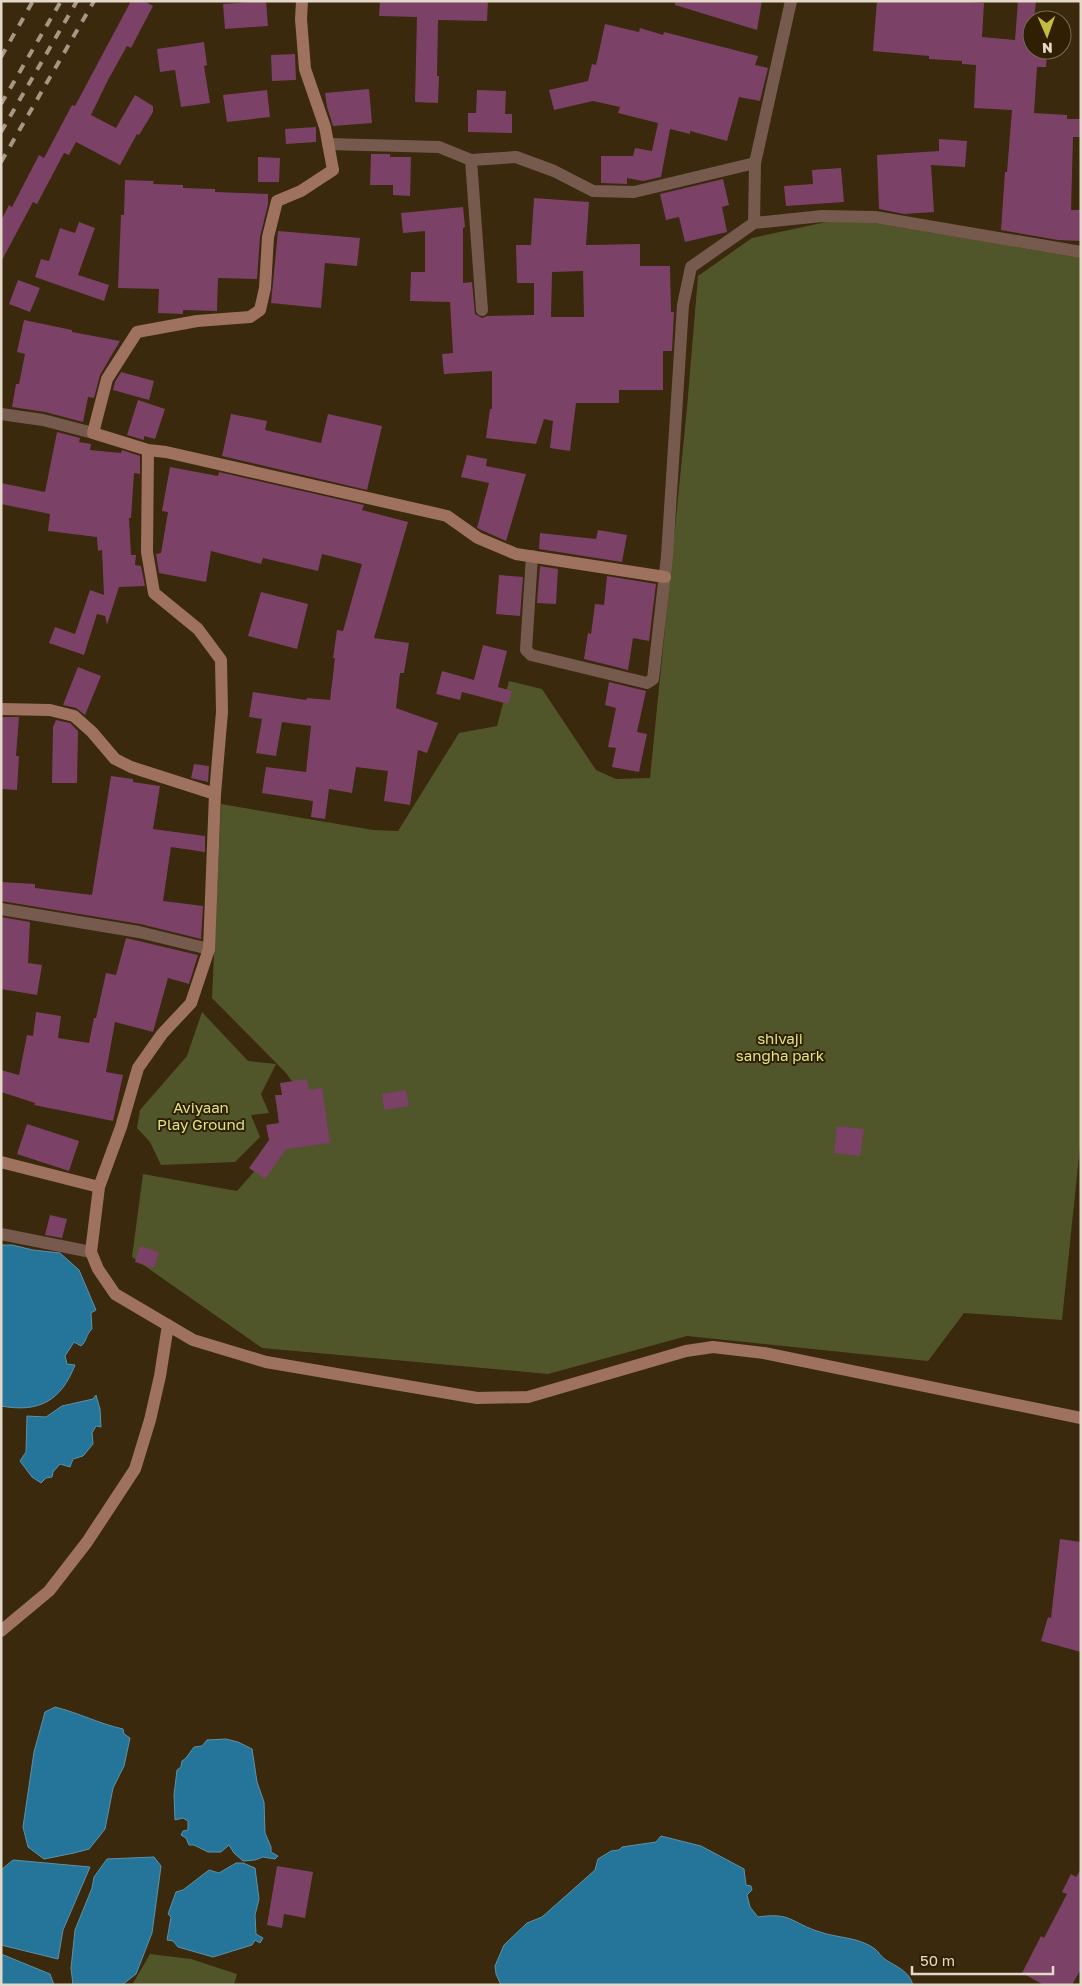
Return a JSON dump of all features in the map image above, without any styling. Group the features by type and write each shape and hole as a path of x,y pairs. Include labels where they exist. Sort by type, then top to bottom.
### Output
{"street":[{"path":"93,433 107,378 137,332 197,321 250,317 260,310 265,288 268,237 276,201 301,191 333,170 324,127 305,69 301,19 302,1"},
{"path":"754,223 755,163 792,1"},
{"path":"328,144 439,148 471,160 516,157 554,171 593,191 634,192 755,163"},
{"path":"471,160 482,310"},
{"path":"532,556 526,650 531,656 646,683 653,679 665,577 683,305 691,267 754,223 822,216 875,217 1081,252"},
{"path":"1,414 43,420 148,450 176,454 447,516 478,538 516,554 665,577"},
{"path":"148,450 147,552 154,593 198,629 221,660 222,712 215,794 208,949 191,1003 162,1034 138,1068 121,1127 99,1187 92,1252 98,1269 115,1294 192,1340 266,1362 477,1398 528,1397 686,1351 713,1348 764,1353 1081,1418"},
{"path":"1,709 50,710 74,716 92,732 115,758 123,763 215,794"},
{"path":"1,909 139,932 208,949"},
{"path":"1,1162 99,1187"},
{"path":"1,1234 92,1252"},
{"path":"1,1632 49,1591 87,1542 135,1469 150,1420 160,1376 168,1326"}],"green space":[{"name":"shivaji sangha park","path":"845,218 1081,258 1081,1137 1062,1320 964,1313 928,1361 687,1336 548,1374 262,1348 132,1257 143,1174 237,1191 284,1138 298,1090 286,1073 212,998 221,804 373,830 398,831 459,733 497,726 509,681 542,689 596,770 616,779 650,778 687,408 698,276 752,238"},
{"name":"Aviyaan Play Ground","path":"202,1012 248,1061 276,1064 261,1094 269,1113 251,1115 260,1137 235,1162 161,1165 150,1142 137,1128 140,1110 187,1056"},
{"path":"150,1954 191,1959 237,1974 234,1985 132,1985"}],"water":[{"path":"1,1245 60,1253 79,1270 96,1310 91,1313 92,1329 84,1342 81,1346 74,1342 65,1356 67,1364 75,1365 63,1388 47,1402 27,1408 1,1406"},
{"path":"96,1395 100,1409 101,1427 96,1426 92,1433 93,1444 83,1456 73,1459 70,1467 60,1464 53,1472 52,1477 46,1478 41,1483 32,1477 20,1461 26,1452 27,1416 46,1417 62,1406 93,1399"},
{"path":"55,1707 123,1729 124,1734 130,1738 124,1766 113,1788 105,1829 89,1849 44,1859 28,1847 23,1827 34,1752 45,1712"},
{"path":"226,1739 238,1742 252,1749 257,1782 264,1802 265,1833 271,1847 271,1852 278,1856 275,1859 263,1857 243,1861 234,1853 229,1845 221,1852 208,1852 194,1845 189,1845 186,1838 181,1835 183,1831 188,1830 188,1821 183,1818 175,1820 174,1795 177,1770 194,1747 202,1746 207,1740"},
{"path":"661,1836 701,1846 744,1869 746,1885 751,1886 752,1890 747,1895 750,1907 758,1917 785,1917 810,1929 869,1945 884,1959 906,1973 913,1985 501,1985 495,1966 504,1945 527,1923 542,1917 595,1870 598,1859 622,1847 656,1842"},
{"path":"154,1857 161,1866 152,1933 136,1974 122,1985 73,1985 71,1968 75,1930 92,1888 94,1877 107,1859"},
{"path":"13,1860 90,1867 63,1930 58,1959 1,1945 1,1870"},
{"path":"236,1863 243,1863 255,1868 259,1899 255,1915 256,1934 263,1938 260,1943 255,1940 252,1945 213,1957 178,1947 173,1941 167,1940 171,1917 168,1914 176,1892 183,1890 209,1870 219,1873"},
{"path":"1,1954 50,1974 54,1985 1,1985"}],"building":[{"path":"131,1 144,1 153,6 131,48 127,46 91,115 116,128 135,95 153,106 153,112 139,135 137,134 120,165 76,142 69,155 64,153 37,204 33,202 1,262 1,221 9,205 12,207 39,155 44,158 72,105 75,106"},
{"path":"266,1 268,26 225,29 223,4"},
{"path":"380,1 488,1 487,21 438,20 438,103 415,102 417,17 379,16"},
{"path":"675,1 762,1 757,30 675,5"},
{"path":"877,1 984,3 982,37 1015,40 1018,1 1036,1 1035,10 1022,10 1022,60 1046,60 1046,67 1037,67 1034,113 1067,115 1067,119 1081,119 1081,137 1073,137 1071,210 1081,210 1081,241 1058,240 1001,230 1012,110 974,108 976,65 962,64 962,61 929,59 929,56 873,51"},
{"path":"605,24 639,32 640,28 663,35 664,32 758,56 755,65 768,68 760,101 739,97 727,141 690,131 690,134 670,129 661,177 643,181 627,178 627,184 601,183 601,156 633,156 635,148 652,151 658,123 618,113 620,107 593,101 554,110 549,90 588,81 592,64 596,65"},
{"path":"204,42 207,65 204,66 210,103 181,107 175,70 160,72 157,49"},
{"path":"295,54 296,80 272,81 271,55"},
{"path":"369,89 372,123 333,126 325,93"},
{"path":"267,90 270,117 227,122 223,95"},
{"path":"477,90 506,91 505,114 512,114 512,133 468,132 468,113 476,113"},
{"path":"316,127 316,142 286,144 285,129"},
{"path":"939,139 967,141 965,167 931,165 934,212 904,214 879,209 877,155 939,151"},
{"path":"371,154 390,154 390,157 411,157 410,196 393,195 393,185 370,185"},
{"path":"258,157 280,158 279,182 258,182"},
{"path":"841,168 844,202 786,206 784,186 813,184 812,170"},
{"path":"723,179 729,205 722,207 727,232 685,242 679,217 666,220 660,194"},
{"path":"125,180 154,181 153,184 183,185 183,188 215,189 215,192 268,194 268,204 260,237 257,279 218,278 217,311 183,310 183,314 158,313 159,289 118,288 121,215 124,215"},
{"path":"534,198 589,202 586,245 640,244 640,266 670,266 671,312 674,312 672,351 663,351 663,390 619,390 619,403 576,403 570,451 550,448 553,421 544,419 536,444 486,438 490,409 492,409 492,371 444,374 442,354 453,353 450,302 410,301 411,272 425,272 425,231 403,233 401,213 463,207 465,227 463,228 463,283 472,282 475,314 482,318 487,316 534,315 534,283 517,283 516,245 531,245","holes":["583,271 584,317 551,317 552,272"]},
{"path":"79,222 95,228 78,275 109,285 104,301 35,277 41,259 49,261 60,228 75,233"},
{"path":"278,231 360,238 357,266 325,263 321,308 271,303"},
{"path":"18,280 40,288 30,312 9,304"},
{"path":"24,320 120,341 100,375 94,398 88,397 83,422 45,412 12,407 16,384 19,384 25,354 17,352"},
{"path":"121,372 154,381 149,400 113,390"},
{"path":"138,400 165,409 155,439 144,436 144,440 127,435"},
{"path":"231,414 267,421 265,430 321,443 328,414 382,426 367,490 222,456"},
{"path":"57,432 80,438 79,442 91,444 90,450 121,453 122,450 140,456 140,474 134,473 131,518 129,518 131,555 136,555 135,565 141,566 145,586 119,587 107,625 105,616 97,614 84,655 49,643 55,627 75,634 90,590 104,595 102,550 98,551 97,537 48,531 50,514 1,504 1,483 45,492"},
{"path":"467,455 487,459 486,466 526,474 506,541 477,528 489,483 461,477"},
{"path":"170,467 218,476 219,472 364,505 362,510 408,522 374,638 409,643 404,673 400,673 396,708 438,723 427,753 418,750 410,805 384,801 388,771 356,767 352,793 329,789 325,819 311,817 313,801 262,793 266,767 306,772 311,726 282,722 276,756 256,753 262,719 249,717 253,692 306,700 307,698 330,700 337,630 343,631 362,564 322,554 318,571 263,558 261,564 211,551 206,582 159,573 156,554 161,553 168,512 162,511"},
{"path":"598,530 627,535 622,562 539,549 540,533 596,539"},
{"path":"540,566 558,569 556,604 537,603"},
{"path":"499,575 523,577 520,616 496,614"},
{"path":"607,576 656,584 649,641 633,638 628,670 584,659 588,633 591,634 595,604 604,605"},
{"path":"261,592 308,604 297,649 248,636"},
{"path":"483,645 507,651 498,687 512,691 508,704 462,692 460,700 436,694 442,671 474,680"},
{"path":"78,667 101,676 85,715 76,708 63,705"},
{"path":"609,682 646,691 637,732 647,734 639,772 612,767 616,748 608,747 616,708 605,705"},
{"path":"1,717 19,717 16,756 19,756 17,790 1,789"},
{"path":"56,720 70,723 78,731 77,783 52,783 53,727"},
{"path":"194,764 209,766 208,782 191,778"},
{"path":"111,776 160,786 153,829 205,836 205,852 171,847 163,901 203,906 201,939 140,924 1,901 1,882 35,884 35,888 92,895"},
{"path":"1,917 30,922 28,963 42,965 37,995 1,989"},
{"path":"126,938 198,955 189,984 168,978 153,1032 115,1022 106,1072 123,1075 113,1121 34,1105 35,1103 1,1092 1,1070 19,1075 27,1035 33,1036 36,1012 61,1016 58,1038 89,1043 106,973 116,975"},
{"path":"307,1079 309,1090 322,1088 330,1143 286,1149 265,1179 249,1168 269,1140 266,1125 279,1123 275,1095 282,1095 280,1083"},
{"path":"406,1090 409,1106 384,1110 382,1094"},
{"path":"27,1124 79,1141 69,1171 17,1154"},
{"path":"837,1126 864,1129 860,1156 834,1153"},
{"path":"50,1215 67,1219 62,1238 45,1235"},
{"path":"140,1246 159,1252 154,1268 135,1262"},
{"path":"1060,1539 1081,1542 1081,1652 1041,1641 1048,1617 1051,1618"},
{"path":"277,1866 313,1872 305,1918 284,1914 282,1928 267,1925"},
{"path":"1081,1869 1081,1969 1072,1985 1044,1985 1022,1973 1041,1936 1044,1938 1067,1894 1062,1892 1071,1874 1076,1877"}],"railway":[{"path":"1,57 33,1"},
{"path":"1,104 61,1"},
{"path":"1,132 77,1"},
{"path":"1,162 94,1"}]}
